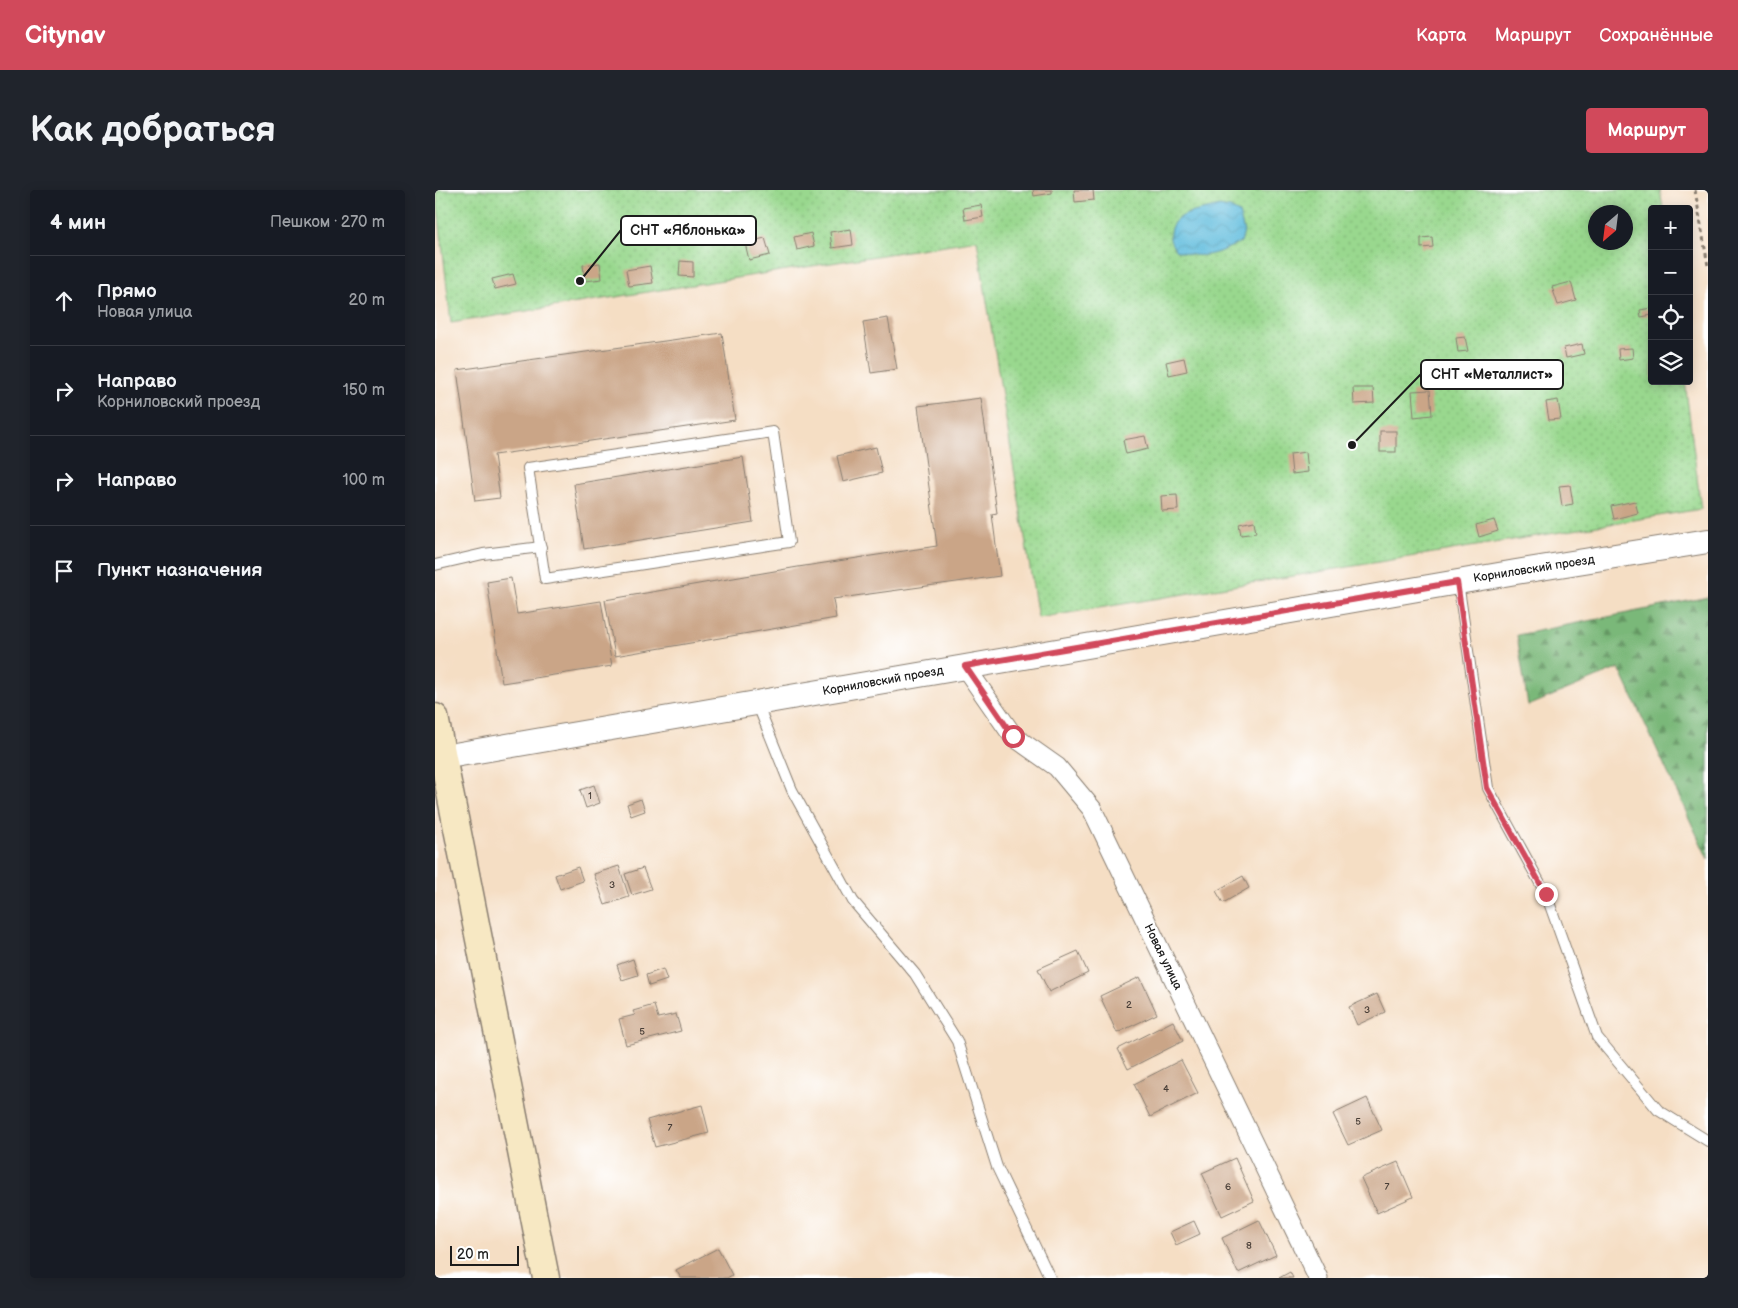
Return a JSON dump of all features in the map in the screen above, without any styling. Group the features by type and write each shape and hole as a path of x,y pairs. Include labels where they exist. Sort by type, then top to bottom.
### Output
{"main road":[{"path":"435,717 546,1278"}],"street":[{"name":"Корниловский проезд","path":"443,757 965,666 1708,541"},
{"name":"Новая улица","path":"965,666 1013,736 1057,767 1092,809 1318,1278"}],"lane":[{"path":"773,432 789,542 545,579 541,547 528,468 773,432"},
{"path":"435,565 483,554 541,547"},
{"path":"1457,582 1487,788 1546,894 1597,1036 1658,1110 1708,1141"},
{"path":"757,703 791,790 853,902 915,974 957,1041 997,1167 1050,1278"}],"path":[{"path":"1695,190 1708,266"}],"green space":[{"path":"436,190 1660,190 1662,205 1648,205 1648,385 1686,385 1701,509 1038,618 977,240 451,323"},
{"path":"1708,597 1708,859 1619,668 1528,706 1517,635"}],"water":[{"path":"1219,206 1230,208 1239,213 1244,232 1241,242 1209,255 1194,255 1175,250 1170,239 1171,230 1179,218 1187,214"}],"building":[{"path":"1033,190 1052,190 1052,193 1034,196"},
{"path":"1074,190 1093,190 1094,200 1075,202"},
{"path":"981,205 983,217 965,220 963,208"},
{"path":"851,229 853,245 832,248 830,232"},
{"path":"811,233 814,246 797,250 794,237"},
{"path":"1432,237 1433,247 1421,248 1421,238"},
{"path":"765,238 770,255 749,260 745,243"},
{"path":"680,261 693,262 693,277 679,276"},
{"path":"600,263 602,279 585,281 583,265"},
{"path":"650,266 653,283 629,286 626,270"},
{"path":"513,274 516,284 495,289 492,279"},
{"path":"1571,282 1576,300 1558,305 1552,287"},
{"path":"1648,309 1648,316 1641,317 1640,310"},
{"path":"888,318 897,369 871,373 863,322"},
{"path":"722,333 735,420 494,455 500,498 475,501 457,370"},
{"path":"1465,337 1468,351 1458,352 1456,338"},
{"path":"1582,344 1584,354 1566,358 1564,348"},
{"path":"1632,348 1633,358 1619,360 1618,349"},
{"path":"1184,358 1187,371 1169,375 1166,362"},
{"path":"1353,388 1373,388 1374,403 1354,404"},
{"path":"1430,390 1432,415 1414,417 1412,391"},
{"path":"981,398 997,513 992,514 1000,576 833,599 836,618 615,656 605,600 798,567 937,546 918,406"},
{"path":"1558,400 1561,419 1549,420 1546,402"},
{"path":"1380,431 1396,431 1396,452 1380,452"},
{"path":"1145,436 1148,449 1126,454 1123,440"},
{"path":"876,447 882,473 843,482 837,456"},
{"path":"1306,452 1308,472 1292,474 1290,454"},
{"path":"743,457 753,522 584,549 574,484"},
{"path":"1570,485 1573,504 1562,506 1559,486"},
{"path":"1177,495 1178,510 1162,511 1161,496"},
{"path":"1635,501 1638,513 1614,519 1611,506"},
{"path":"1494,520 1498,531 1479,537 1476,525"},
{"path":"1254,521 1256,533 1241,535 1239,524"},
{"path":"511,578 517,614 601,601 612,666 502,683 487,582"},
{"path":"594,785 600,803 586,808 580,790"},
{"path":"641,799 645,811 631,816 627,804"},
{"path":"619,866 629,897 605,905 594,874"},
{"path":"578,867 583,881 560,889 555,875"},
{"path":"643,868 651,889 632,895 625,874"},
{"path":"1243,876 1249,888 1223,903 1216,891"},
{"path":"1078,951 1088,973 1049,992 1038,969"},
{"path":"633,959 638,975 622,980 617,965"},
{"path":"663,969 667,980 649,986 646,975"},
{"path":"1140,977 1157,1014 1117,1033 1100,996"},
{"path":"1377,994 1385,1012 1357,1025 1349,1007"},
{"path":"654,1005 658,1018 676,1014 681,1031 626,1045 619,1019 635,1015 633,1011"},
{"path":"1173,1021 1183,1041 1128,1069 1118,1049"},
{"path":"1181,1060 1198,1093 1150,1117 1134,1084"},
{"path":"1367,1098 1382,1130 1348,1145 1333,1114"},
{"path":"702,1105 709,1133 655,1147 647,1120"},
{"path":"1235,1158 1254,1201 1222,1216 1202,1173"},
{"path":"1398,1162 1413,1197 1377,1213 1361,1178"},
{"path":"1259,1220 1276,1255 1238,1273 1222,1238"},
{"path":"1194,1221 1200,1234 1176,1245 1170,1232"},
{"path":"718,1248 732,1275 727,1278 681,1278 676,1270"},
{"path":"1290,1272 1293,1278 1279,1278"}],"place":[{"name":"СНТ «Яблонька»","path":"580,281"},
{"name":"СНТ «Металлист»","path":"1352,445"}],"route":[{"path":"1013,736 965,666 1457,582 1487,788 1546,894"}]}
